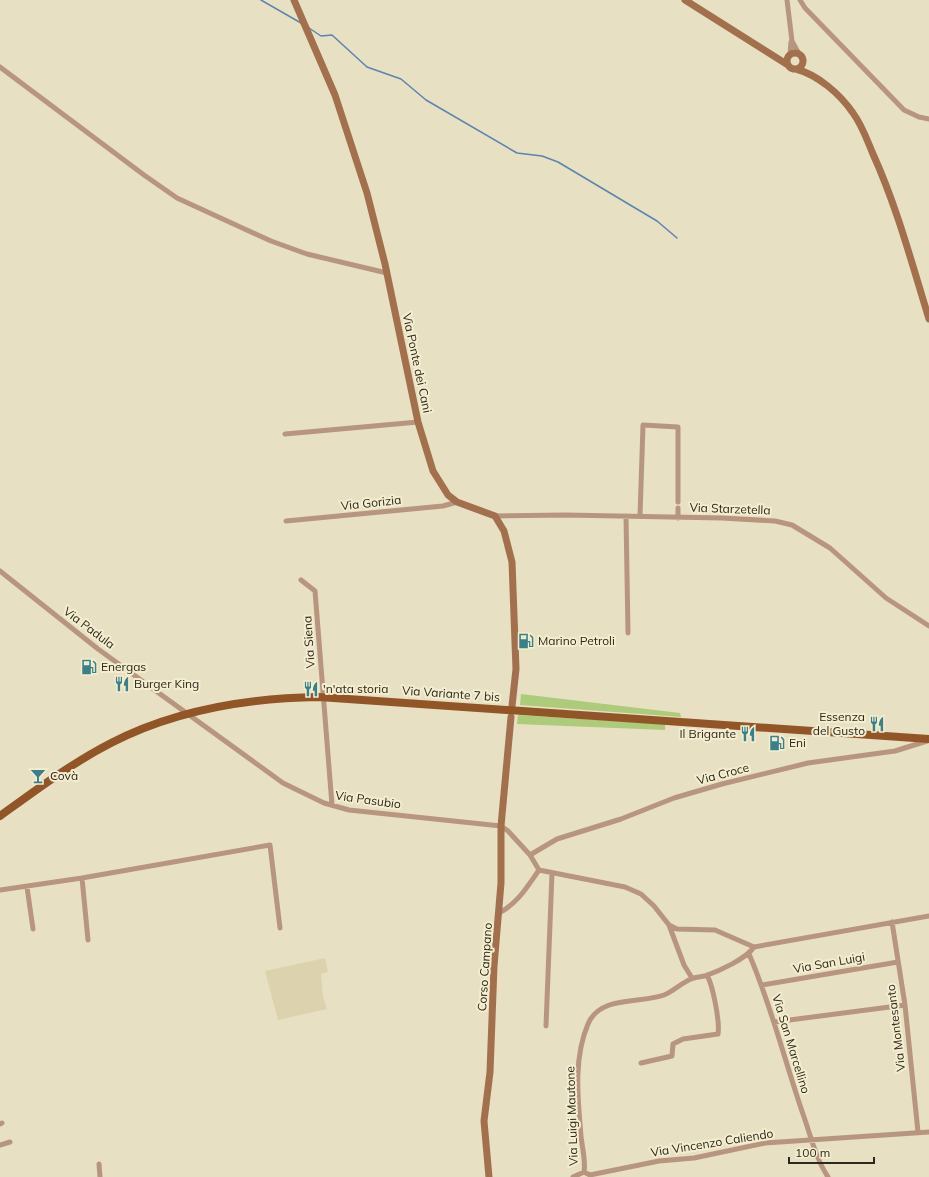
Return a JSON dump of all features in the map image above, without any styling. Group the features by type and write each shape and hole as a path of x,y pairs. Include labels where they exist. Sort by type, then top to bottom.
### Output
{"main road":[{"name":"Via Variante 7 bis","path":"0,816 68,769 112,742 168,718 256,700 322,698 929,740"}],"street":[{"name":"Via Ponte dei Cani","path":"294,0 335,95 368,193 387,273 418,422 435,476 448,495 457,502 495,516"},
{"path":"685,0 760,49 776,56 791,68 809,73 830,89 853,113 862,128 881,172 897,217 929,319"},
{"path":"787,0 792,41 787,60 788,65"},
{"path":"800,0 805,8 904,110 911,114 929,119"},
{"path":"792,41 809,73"},
{"path":"776,56 794,53 799,54"},
{"path":"796,69 803,61"},
{"path":"0,67 131,166 177,198 271,241 307,254 387,273"},
{"path":"285,434 418,422"},
{"path":"640,516 643,425 678,427 678,502"},
{"name":"Via Gorizia","path":"286,521 443,506 457,502"},
{"path":"678,508 678,518"},
{"name":"Via Starzetella","path":"495,516 566,515 747,519 775,521 792,525 830,548 886,598 929,626"},
{"path":"495,516 504,531 512,562 516,669 512,706"},
{"path":"626,516 628,633"},
{"name":"Via Padula","path":"0,571 69,627 187,714"},
{"name":"Via Siena","path":"301,580 315,590 322,698 332,805"},
{"name":"Via Pasubio","path":"187,714 283,783 324,803 349,810 501,826"},
{"name":"Corso Campano","path":"490,1177 484,1121 490,1072 494,966 501,883 501,826 506,758 511,717"},
{"name":"Via Croce","path":"530,855 557,839 621,819 674,798 722,784 808,763 895,751 929,740"},
{"path":"501,826 508,831 530,855 539,870 625,887 641,894 654,906 669,925 684,965 692,978"},
{"path":"0,890 82,878 270,845 280,928"},
{"path":"499,914 513,904 528,887 539,870"},
{"path":"546,1026 552,873"},
{"path":"82,878 88,940"},
{"path":"27,887 33,929"},
{"path":"669,925 683,930 715,930 723,932 754,947 929,916"},
{"name":"Via Montesanto","path":"892,922 905,1005 918,1132"},
{"path":"749,954 754,947"},
{"name":"Via Luigi Mautone","path":"584,1172 586,1166 581,1132 579,1066 588,1025 592,1017 598,1011 611,1005 664,995 692,978 707,975 749,954"},
{"name":"Via San Marcellino","path":"749,954 762,985 791,1081 812,1140 828,1177"},
{"name":"Via San Luigi","path":"762,985 898,962"},
{"path":"641,1063 672,1056 673,1044 682,1039 718,1034 714,996 711,982 707,975"},
{"path":"774,1022 905,1005"},
{"name":"Via Vincenzo Caliendo","path":"573,1177 584,1172 590,1175 659,1161 694,1158 765,1143 812,1140 820,1141 929,1132"},
{"path":"0,1145 10,1142"},
{"path":"99,1164 100,1177"}],"shaded area":[{"path":"325,958 328,972 321,974 323,996 327,1009 278,1020 265,971"}],"green space":[{"path":"521,694 680,713 681,717 520,705"},
{"path":"518,715 665,724 665,730 517,724"}],"waterway":[{"path":"261,0 301,23"},
{"path":"309,28 321,36 332,35 367,67 401,79 426,100 517,153 542,156 558,162 657,221 677,238"}],"place":[{"name":"Marino Petroli","path":"526,641"},
{"name":"Energas","path":"89,667"},
{"name":"Burger King","path":"122,684"},
{"name":"'n'ata storia","path":"311,689"},
{"name":"Essenza del Gusto","path":"877,724"},
{"name":"Il Brigante","path":"748,734"},
{"name":"Eni","path":"777,743"},
{"name":"Covà","path":"38,776"}]}
